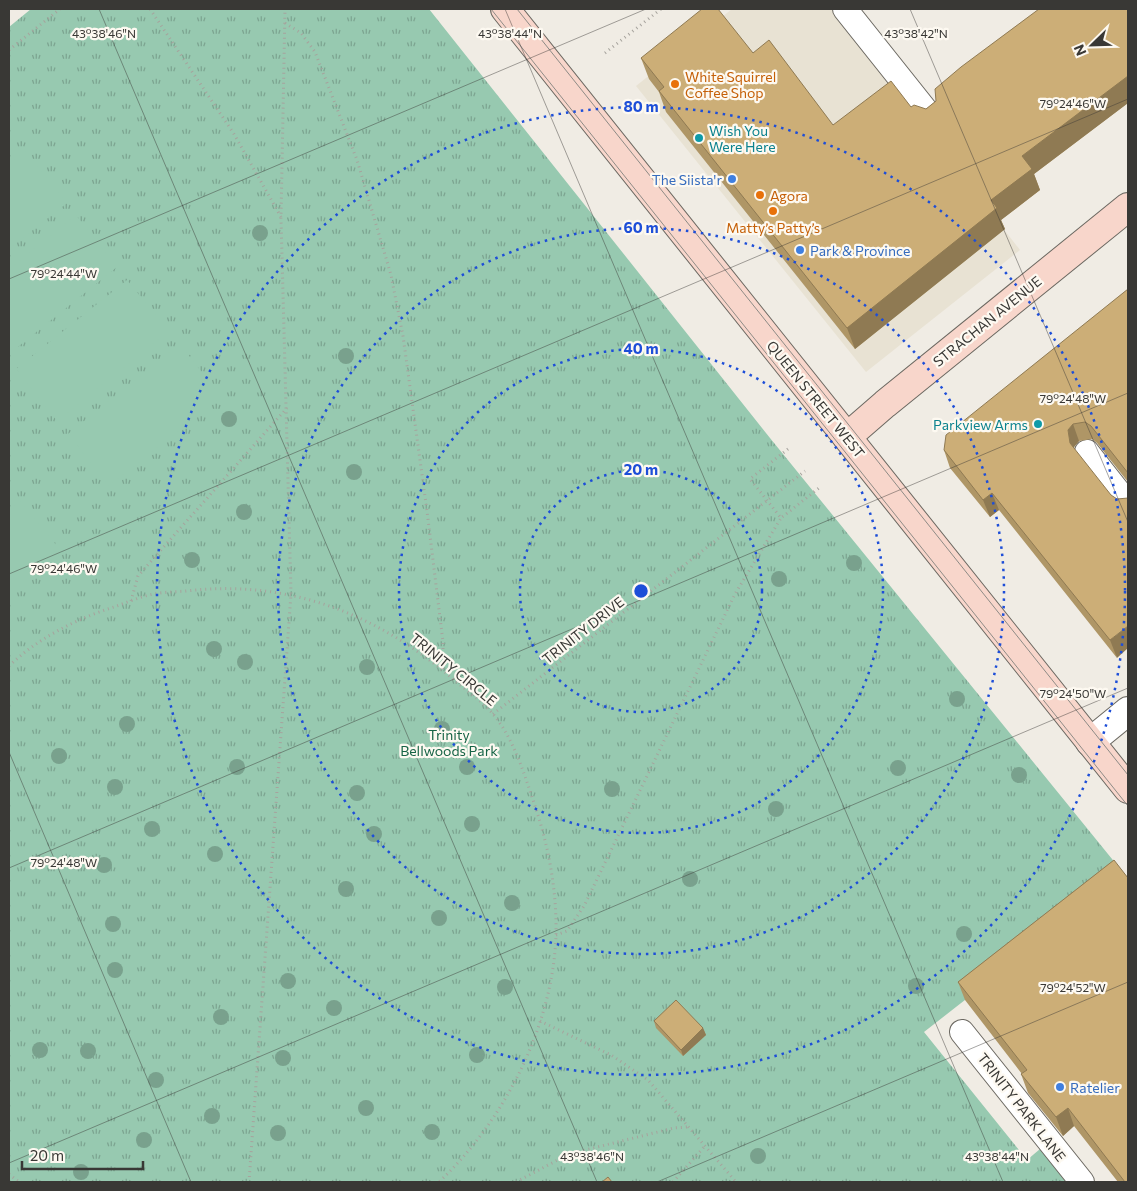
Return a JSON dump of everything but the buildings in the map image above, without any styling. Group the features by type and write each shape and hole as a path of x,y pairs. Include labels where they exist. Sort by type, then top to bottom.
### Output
{"main road":[{"name":"QUEEN STREET WEST","path":"505,9 1128,790"},
{"name":"STRACHAN AVENUE","path":"848,437 884,404 1128,207"}],"street":[{"path":"1090,742 1128,711"}],"lane":[{"path":"845,9 931,117"},
{"path":"1087,452 1125,495"},
{"name":"TRINITY PARK LANE","path":"962,1032 1082,1182"}],"path":[{"path":"9,50 60,9"},
{"path":"150,9 234,134 281,218"},
{"path":"249,1182 291,594 288,408 281,218 285,9"},
{"path":"605,53 661,9"},
{"path":"285,23 301,33 315,52 357,160 391,275 403,336 425,493 443,642 443,671"},
{"path":"131,601 138,576 288,408"},
{"path":"781,518 750,479 788,449"},
{"name":"TRINITY DRIVE","path":"493,714 768,502 805,471"},
{"path":"556,935 567,931 584,906 735,594 781,518 819,488"},
{"name":"TRINITY CIRCLE","path":"9,666 22,653 83,617 150,595 221,587 291,594 346,611 397,637 443,671 493,714 518,757 540,819 553,876 556,935 551,978 540,1021 514,1082 479,1139 439,1182"},
{"path":"540,1021 611,1055 648,1080 736,1182"},
{"path":"516,1182 569,1154 674,1128 688,1127"},
{"path":"673,1182 704,1146"},
{"path":"9,1174 19,1182"}],"shaded area":[{"path":"732,9 832,9 1020,250 866,372 636,86"}],"green space":[{"name":"Trinity Bellwoods Park","path":"31,9 429,9 770,438 1125,875 924,1032 1027,1160 1040,1149 1066,1182 9,1182 9,27"},
{"path":"25,151 67,203 9,249 9,164"},
{"path":"76,215 117,267 9,354 9,269"},
{"path":"127,280 169,331 57,421 16,369"},
{"path":"180,344 221,397 109,486 68,434"},
{"path":"20,501 62,552 9,595 9,510"}],"tram line":[{"path":"491,9 1128,806"},
{"path":"517,9 1128,775"}],"place":[{"name":"White Squirrel Coffee Shop","path":"675,84"},
{"name":"Wish You Were Here","path":"699,138"},
{"name":"The Siista'r","path":"732,179"},
{"name":"Agora","path":"760,195"},
{"name":"Matty’s Patty’s","path":"773,211"},
{"name":"Park & Province","path":"800,250"},
{"name":"Parkview Arms","path":"1038,424"},
{"name":"Ratelier","path":"1060,1087"}]}
